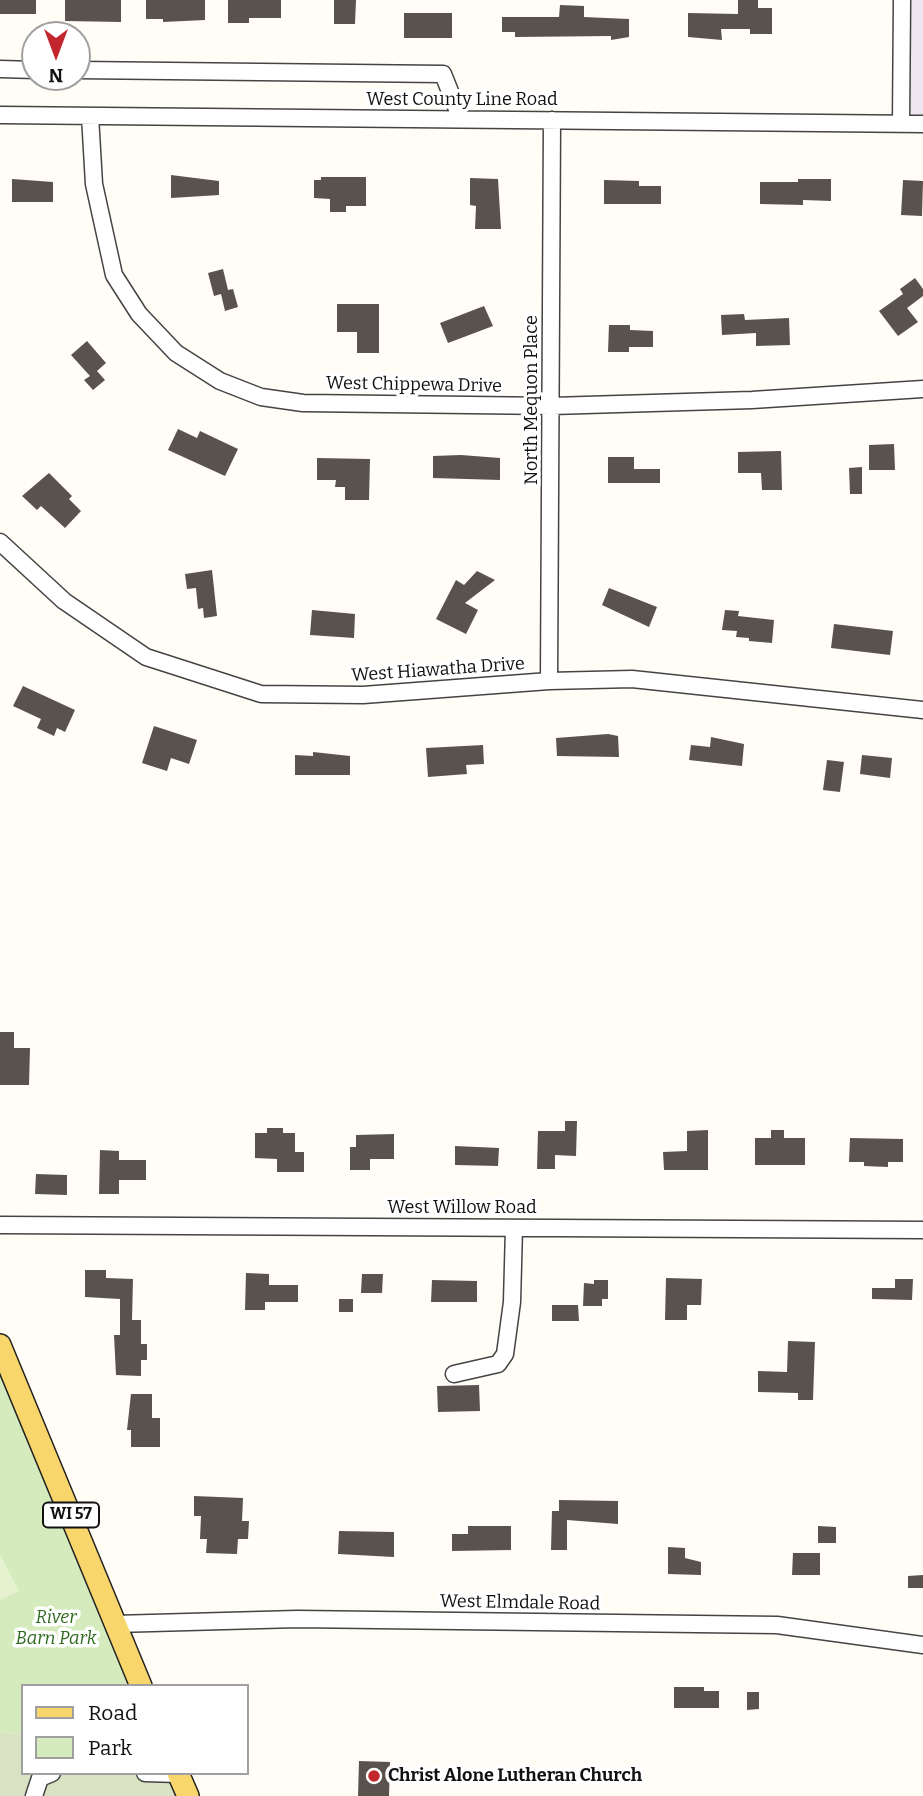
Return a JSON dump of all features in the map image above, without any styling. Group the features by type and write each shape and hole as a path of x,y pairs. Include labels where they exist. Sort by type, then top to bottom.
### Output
{"main road":[{"name":"WI 57","path":"0,1345 139,1684"},
{"path":"178,1775 188,1796"}],"street":[{"path":"901,124 902,0"},
{"path":"0,69 21,70"},
{"path":"91,70 443,74 461,119"},
{"name":"West County Line Road","path":"0,115 923,124"},
{"name":"West Chippewa Drive","path":"90,116 94,184 114,275 139,314 176,353 220,381 261,397 303,403 552,406 752,400 923,389"},
{"name":"North Mequon Place","path":"549,681 552,120"},
{"name":"West Hiawatha Drive","path":"0,541 64,601 146,656 261,694 363,695 549,681 632,679 923,710"},
{"name":"West Willow Road","path":"0,1225 923,1230"},
{"path":"454,1374 498,1364 505,1354 512,1302 514,1228"},
{"name":"West Elmdale Road","path":"115,1624 297,1619 777,1625 923,1645"},
{"path":"34,1796 40,1779 48,1775"}],"shaded area":[{"path":"902,0 923,0 923,123 901,124"}],"green space":[{"name":"River Barn Park","path":"0,1345 140,1684 21,1684 21,1734 0,1733"},
{"path":"0,1554 19,1591 0,1600"},
{"path":"0,1733 21,1734 21,1775 180,1775 189,1796 0,1796"}],"building":[{"path":"0,0 36,0 36,14 0,14"},
{"path":"65,0 121,0 121,22 65,21"},
{"path":"146,0 205,0 205,20 163,22 163,19 146,19"},
{"path":"228,0 281,0 281,18 249,18 249,23 228,23"},
{"path":"334,0 356,0 355,24 334,24"},
{"path":"738,0 758,0 758,8 772,8 772,34 750,34 750,29 721,29 722,40 688,37 688,13 738,14"},
{"path":"560,5 584,6 584,17 629,19 629,37 611,40 611,36 515,37 515,32 502,32 502,17 559,17"},
{"path":"404,13 452,13 452,38 404,38"},
{"path":"171,175 219,181 219,195 171,198"},
{"path":"321,177 366,177 366,206 346,206 346,212 330,212 330,199 314,198 314,180 321,180"},
{"path":"470,178 498,179 501,229 475,229 476,206 470,205"},
{"path":"12,179 53,182 53,202 12,202"},
{"path":"798,179 831,179 831,201 803,200 803,205 760,204 760,182 798,182"},
{"path":"604,180 639,181 639,186 661,186 661,204 604,204"},
{"path":"903,180 923,181 922,216 901,215"},
{"path":"223,269 228,290 233,289 238,307 225,311 221,294 214,296 208,273"},
{"path":"915,278 923,289 923,296 907,308 918,322 898,336 879,311 903,294 900,289"},
{"path":"337,304 379,304 379,353 357,353 357,332 337,332"},
{"path":"484,306 493,326 448,343 440,323"},
{"path":"744,314 745,320 789,318 790,345 756,346 756,333 722,335 721,315"},
{"path":"609,325 630,325 630,330 653,331 653,347 629,347 629,352 608,352"},
{"path":"87,341 106,363 97,371 105,380 93,390 84,380 90,376 71,355"},
{"path":"178,429 197,438 200,431 238,449 225,476 168,450"},
{"path":"894,444 895,470 869,470 869,445"},
{"path":"781,451 782,490 762,490 761,473 738,473 738,452"},
{"path":"433,456 500,458 500,480 433,478"},
{"path":"608,457 634,457 634,469 660,469 660,483 608,483"},
{"path":"317,458 370,459 369,500 345,500 345,487 335,487 336,480 317,480"},
{"path":"862,467 862,494 850,494 849,468"},
{"path":"49,473 72,496 69,499 81,511 65,528 41,506 37,510 22,496"},
{"path":"212,570 217,616 204,618 203,608 198,609 196,588 187,589 185,574"},
{"path":"477,571 495,580 465,603 478,610 466,634 436,619 456,580 464,585"},
{"path":"609,588 657,607 649,627 602,605"},
{"path":"312,610 355,614 354,638 310,635"},
{"path":"725,610 739,611 738,616 774,620 772,643 749,641 749,638 736,637 737,631 722,630"},
{"path":"834,624 893,631 890,655 831,648"},
{"path":"23,686 75,710 65,732 57,728 54,736 37,728 41,719 13,706"},
{"path":"154,726 197,740 189,764 171,758 167,771 142,763"},
{"path":"608,734 618,736 619,757 557,756 556,738"},
{"path":"711,737 744,744 742,766 689,760 691,745 710,747"},
{"path":"483,745 484,764 466,765 467,774 428,777 426,748"},
{"path":"313,752 350,756 350,775 295,775 295,755 313,756"},
{"path":"862,755 892,758 890,778 860,774"},
{"path":"827,760 844,762 840,792 823,790"},
{"path":"0,1032 14,1032 14,1048 30,1048 29,1085 0,1085"},
{"path":"565,1121 577,1121 576,1156 555,1155 555,1169 537,1169 538,1131 565,1131"},
{"path":"267,1128 283,1128 283,1133 295,1133 295,1152 304,1152 304,1172 277,1172 277,1159 255,1158 255,1133 267,1133"},
{"path":"708,1130 708,1170 664,1170 663,1152 687,1151 687,1131"},
{"path":"771,1130 784,1130 784,1138 805,1138 805,1165 755,1165 755,1138 771,1138"},
{"path":"394,1134 394,1159 370,1159 370,1170 350,1170 350,1147 356,1147 356,1135"},
{"path":"850,1138 903,1139 903,1162 888,1162 888,1167 849,1162"},
{"path":"455,1146 499,1148 498,1166 455,1165"},
{"path":"100,1150 119,1151 119,1160 146,1160 146,1180 119,1180 119,1194 99,1194"},
{"path":"36,1174 67,1175 67,1195 35,1194"},
{"path":"85,1270 106,1270 106,1278 133,1279 132,1320 141,1320 141,1344 147,1344 147,1360 141,1360 141,1376 116,1375 114,1335 120,1335 120,1299 85,1297"},
{"path":"246,1273 269,1274 269,1285 298,1285 298,1302 265,1302 265,1310 245,1310"},
{"path":"362,1274 383,1274 382,1293 361,1293"},
{"path":"666,1278 702,1279 701,1305 687,1305 687,1320 665,1320"},
{"path":"895,1279 913,1279 912,1300 872,1299 872,1288 895,1288"},
{"path":"432,1280 477,1281 477,1302 431,1302"},
{"path":"594,1280 608,1280 608,1299 602,1299 602,1306 583,1306 584,1283 594,1284"},
{"path":"339,1299 353,1299 353,1312 339,1312"},
{"path":"552,1305 578,1305 579,1321 552,1321"},
{"path":"788,1341 815,1342 813,1400 798,1400 798,1393 758,1392 758,1371 787,1372"},
{"path":"479,1385 480,1411 438,1412 437,1386"},
{"path":"131,1394 152,1394 152,1418 160,1418 160,1447 131,1447 131,1430 127,1430"},
{"path":"194,1496 243,1498 242,1521 249,1521 248,1539 238,1539 237,1554 206,1553 207,1539 200,1539 201,1516 194,1516"},
{"path":"559,1500 618,1501 618,1524 567,1520 567,1550 551,1550 552,1511 559,1511"},
{"path":"468,1526 511,1526 511,1550 452,1551 452,1534 468,1534"},
{"path":"818,1526 836,1527 836,1543 818,1543"},
{"path":"339,1531 394,1532 394,1557 338,1554"},
{"path":"668,1547 685,1548 685,1558 701,1562 701,1575 668,1574"},
{"path":"793,1553 820,1553 820,1575 792,1575"},
{"path":"923,1575 923,1588 908,1588 908,1576"},
{"path":"674,1687 704,1687 704,1691 719,1691 719,1708 674,1708"},
{"path":"747,1692 759,1692 759,1709 747,1710"},
{"name":"Christ Alone Lutheran Church","path":"359,1761 390,1762 389,1796 358,1796"}],"place":[{"name":"Christ Alone Lutheran Church","path":"374,1776"}]}
